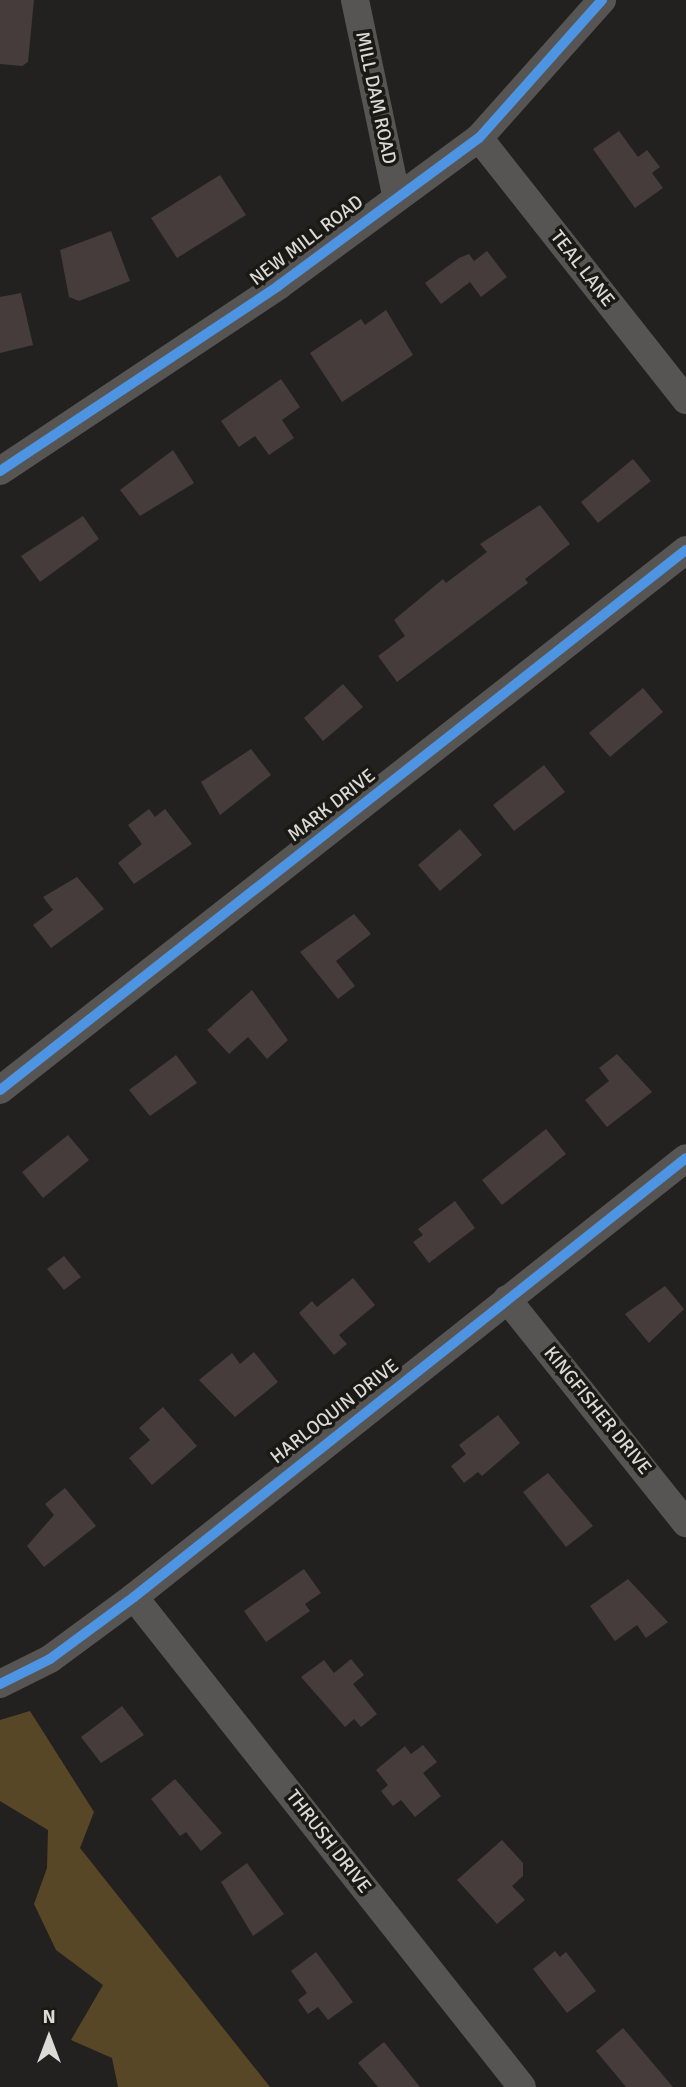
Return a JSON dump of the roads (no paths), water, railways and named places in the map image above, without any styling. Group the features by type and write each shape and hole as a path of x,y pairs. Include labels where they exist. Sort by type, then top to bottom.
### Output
{"street":[{"name":"MILL DAM ROAD","path":"355,0 396,195"},
{"name":"NEW MILL ROAD","path":"0,471 278,286 396,195 479,138 602,0"},
{"name":"TEAL LANE","path":"479,138 686,400"},
{"name":"MARK DRIVE","path":"0,1090 686,550"},
{"name":"HARLOQUIN DRIVE","path":"0,1684 50,1659 134,1597 686,1158"},
{"name":"KINGFISHER DRIVE","path":"508,1299 686,1523"},
{"name":"THRUSH DRIVE","path":"134,1597 522,2087"}]}
